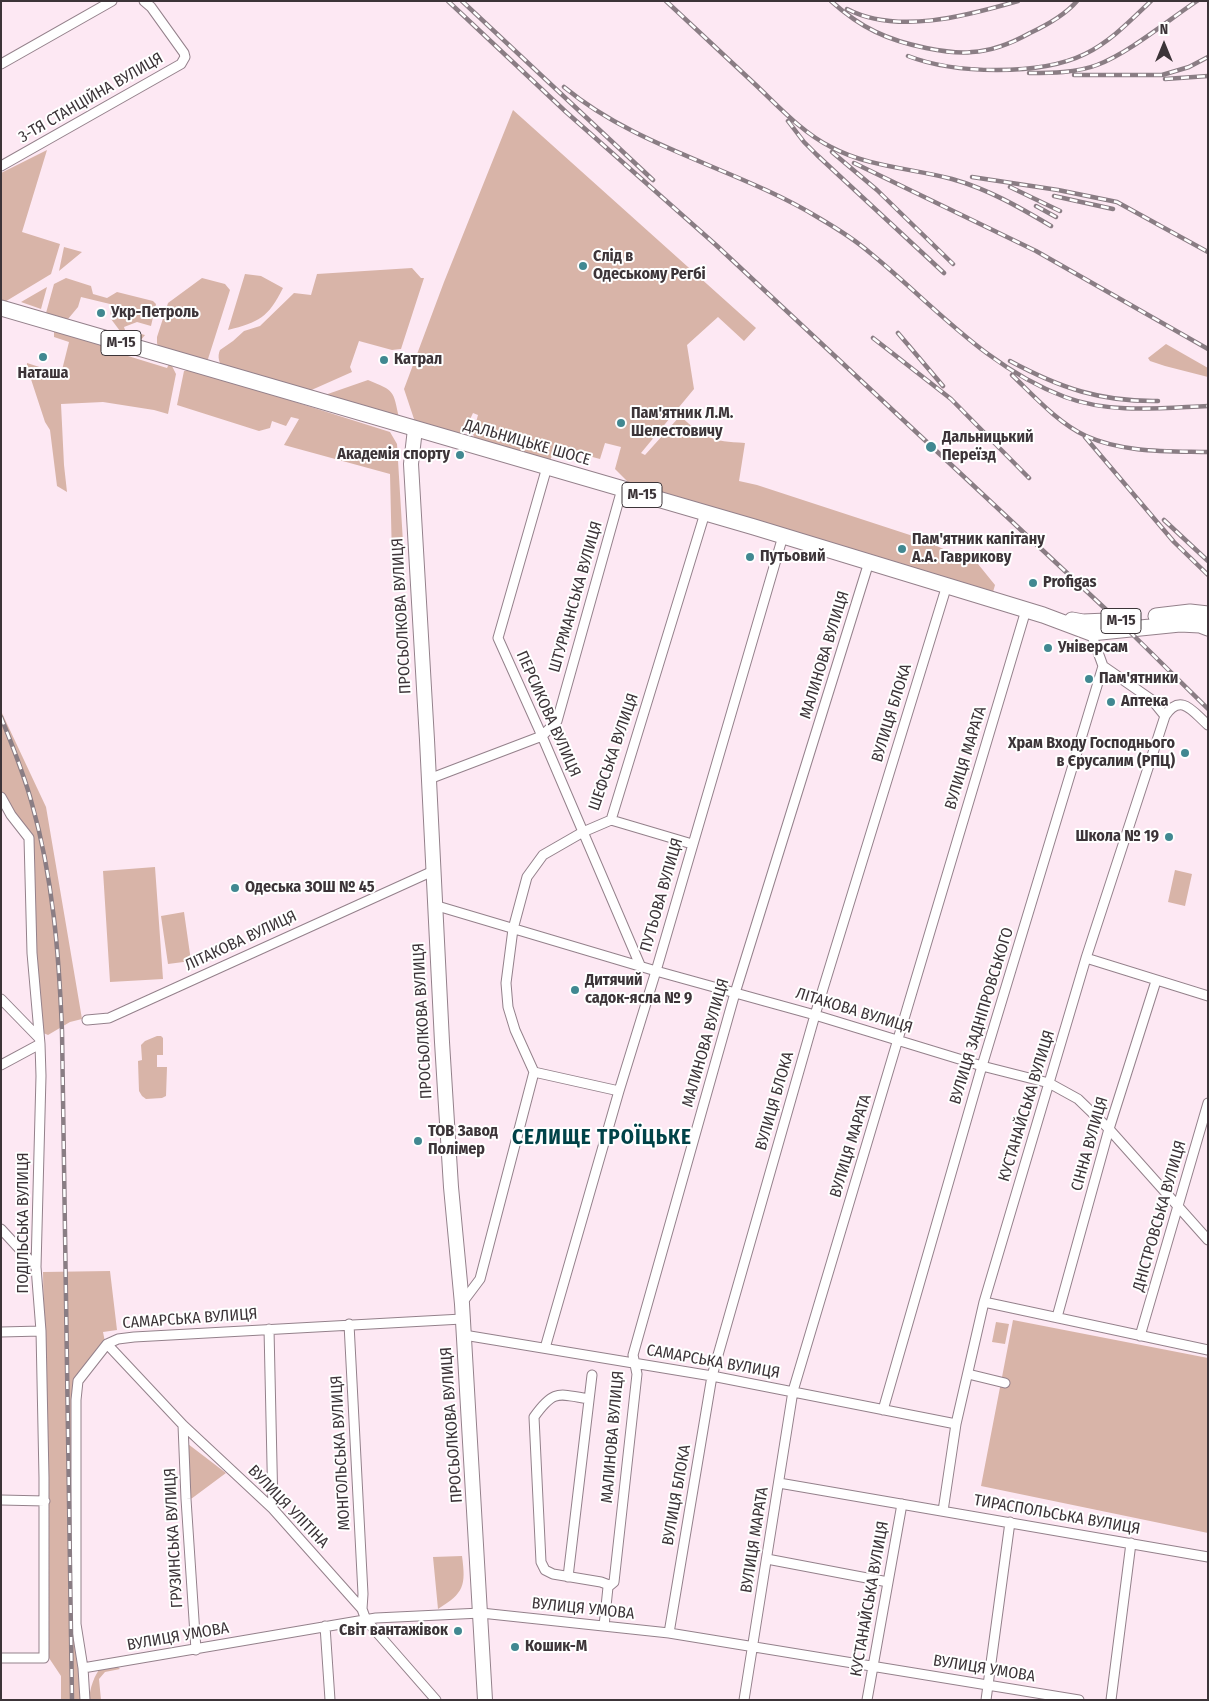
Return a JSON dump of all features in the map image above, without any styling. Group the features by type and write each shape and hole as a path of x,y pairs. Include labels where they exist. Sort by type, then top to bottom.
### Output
{"main road":[{"name":"ДАЛЬНИЦЬКЕ ШОСЕ","path":"1,308 705,513 1043,615"},
{"name":"М-15","path":"1043,615 1083,622 1098,622 1132,620 1190,612 1208,614"},
{"name":"М-15","path":"1043,615 1091,633 1180,624 1200,625 1208,628"}],"street":[{"path":"1,64 112,1"},
{"name":"3-ТЯ СТАНЦІЙНА ВУЛИЦЯ","path":"1,166 184,61 184,53 151,7 144,1"},
{"name":"ПРОСЬОЛКОВА ВУЛИЦЯ","path":"415,429 411,464 429,779 434,905 450,1187 464,1335 485,1700"},
{"name":"ПЕРСИКОВА ВУЛИЦЯ","path":"547,467 498,638 640,965"},
{"name":"ШТУРМАНСЬКА ВУЛИЦЯ","path":"429,779 542,736 557,721 622,489"},
{"name":"ШЕФСЬКА ВУЛИЦЯ","path":"534,1072 515,1030 508,1007 506,983 513,929 527,877 543,854 583,832 611,820 705,513"},
{"name":"ПУТЬОВА ВУЛИЦЯ","path":"545,1348 783,536"},
{"name":"МАЛИНОВА ВУЛИЦЯ","path":"604,1626 607,1590 609,1585 612,1585 614,1582 637,1374 633,1355 736,993 869,562"},
{"name":"ВУЛИЦЯ БЛОКА","path":"669,1633 712,1376 815,1015 947,585"},
{"name":"ВУЛИЦЯ МАРАТА","path":"744,1700 780,1483 793,1391 1026,610"},
{"path":"1091,633 1103,666 1152,700 1164,716 1172,706 1182,704 1187,706 1208,726"},
{"name":"ВУЛИЦЯ ЗАДНІПРОВСЬКОГО","path":"883,1410 982,1066 1103,666"},
{"name":"КУСТАНАЙСЬКА ВУЛИЦЯ","path":"943,1511 956,1424 984,1302 1086,958 1164,716"},
{"name":"ПОДІЛЬСЬКА ВУЛИЦЯ","path":"1,797 11,815 29,838 32,953 41,1086 36,1267 41,1331 45,1501 44,1658 1,1658"},
{"path":"611,820 692,844"},
{"name":"ЛІТАКОВА ВУЛИЦЯ","path":"87,1020 110,1018 433,871"},
{"name":"ЛІТАКОВА ВУЛИЦЯ","path":"434,905 1049,1084 1078,1100 1109,1130 1208,1240"},
{"path":"1086,958 1208,996"},
{"name":"СІННА ВУЛИЦЯ","path":"1057,1317 1109,1130 1156,981"},
{"path":"1,999 39,1041 1,1065"},
{"path":"462,1304 480,1279 534,1072 619,1091"},
{"name":"ДНІСТРОВСЬКА ВУЛИЦЯ","path":"1140,1336 1208,1103"},
{"path":"1,1229 36,1267"},
{"path":"984,1302 1208,1350"},
{"name":"САМАРСЬКА ВУЛИЦЯ","path":"85,1700 83,1668 76,1624 76,1400 78,1381 107,1344 118,1339 134,1337 268,1328 462,1319"},
{"name":"МОНГОЛЬСЬКА ВУЛИЦЯ","path":"349,1324 363,1594 362,1610"},
{"path":"268,1328 272,1509"},
{"path":"1,1332 41,1331"},
{"name":"САМАРСЬКА ВУЛИЦЯ","path":"464,1335 712,1376 956,1424"},
{"name":"ВУЛИЦЯ УЛІТІНА","path":"107,1344 183,1425 272,1509 362,1610 366,1620 436,1700"},
{"path":"968,1374 1005,1383"},
{"path":"568,1577 592,1375"},
{"path":"588,1399 554,1396 548,1399 534,1416 541,1562 548,1573 602,1582 609,1585"},
{"name":"ГРУЗИНСЬКА ВУЛИЦЯ","path":"183,1425 196,1650"},
{"name":"ТИРАСПОЛЬСЬКА ВУЛИЦЯ","path":"780,1483 1208,1556"},
{"path":"1,1500 45,1501"},
{"name":"КУСТАНАЙСЬКА ВУЛИЦЯ","path":"867,1700 902,1504"},
{"path":"986,1700 1010,1522"},
{"path":"1111,1700 1131,1544"},
{"path":"767,1559 888,1582"},
{"name":"ВУЛИЦЯ УМОВА","path":"83,1668 391,1616 481,1613 669,1633 1079,1700"},
{"path":"325,1626 330,1700"}],"shaded area":[{"path":"513,110 756,328 744,341 718,317 687,345 694,389 641,453 645,455 680,416 696,430 716,440 745,443 739,481 757,485 916,537 978,564 995,585 993,592 631,485 615,469 621,447 605,443 600,459 555,447 550,461 474,438 473,433 478,415 473,413 463,434 415,422 404,389 444,282"},
{"path":"47,150 22,232 60,244 51,274 3,303 1,302 1,173"},
{"path":"64,247 82,252 59,271"},
{"path":"412,268 421,278 424,278 401,349 392,350 359,341 350,367 352,372 307,392 224,369 221,364 219,358 220,350 244,331 260,326 294,293 311,295 317,274"},
{"path":"245,274 261,276 283,288 278,298 262,317 248,324 228,330"},
{"path":"66,278 91,286 93,294 107,298 117,292 153,301 156,304 151,326 137,322 124,327 125,330 145,335 140,341 126,339 111,319 110,304 81,297 78,307 68,319 46,313 54,284"},
{"path":"202,278 225,284 230,290 208,359 203,363 159,350 157,343 157,337 168,303"},
{"path":"47,287 41,309 21,302"},
{"path":"54,325 127,347 128,356 167,368 170,362 176,374 168,414 103,402 61,404 67,492 57,486 50,430 45,422 27,367 27,363 61,374 69,342 54,337"},
{"path":"1166,344 1208,368 1208,377 1150,361 1148,358"},
{"path":"191,369 390,432 397,444 404,559 392,559 390,474 284,445 299,419 291,417 286,426 272,421 270,428 259,431 177,405 184,371"},
{"path":"368,380 388,389 394,397 399,418 322,396"},
{"path":"1,711 46,807 82,1019 70,1022 48,1035 41,1032 29,837 1,796"},
{"path":"155,867 163,979 110,982 103,871"},
{"path":"1175,870 1192,874 1185,906 1168,902"},
{"path":"184,912 191,961 168,964 161,916"},
{"path":"157,1036 163,1038 163,1055 157,1055 157,1067 167,1067 166,1096 146,1099 139,1091 138,1061 142,1060 141,1045 145,1041"},
{"path":"110,1271 117,1330 103,1332 105,1342 80,1372 77,1657 81,1700 61,1700 61,1676 49,1658 43,1272"},
{"path":"1013,1320 1208,1358 1208,1533 981,1486"},
{"path":"996,1322 1009,1324 1005,1344 992,1342"},
{"path":"188,1444 226,1473 191,1499"},
{"path":"462,1556 464,1575 461,1588 453,1598 438,1609 433,1557"},
{"path":"102,1666 117,1666 120,1669 105,1672 99,1679 101,1700 89,1700 93,1682"}],"railway":[{"path":"448,1 566,112 716,245 1128,630 1208,709"},
{"path":"462,1 653,180"},
{"path":"666,1 792,120 811,135 831,147 860,159 937,175 965,183 1003,199 1051,226"},
{"path":"831,1 853,19 887,37 926,48 961,53 987,50 1016,40 1043,27 1067,11 1077,1"},
{"path":"847,9 867,17 909,22 954,17 1018,1"},
{"path":"908,56 927,62 972,69 997,70 1045,66 1066,61 1094,49 1120,30 1151,1"},
{"path":"1029,73 1072,71 1089,68 1109,60 1135,45 1197,1"},
{"path":"1074,75 1162,75 1189,67 1208,57"},
{"path":"1165,79 1208,76"},
{"path":"564,87 624,127 656,143 755,185 819,218 869,252 985,352 1036,384 1065,397 1100,406 1136,409 1208,406"},
{"path":"788,121 817,155 944,273"},
{"path":"832,152 877,190 953,264"},
{"path":"854,163 1036,251 1208,349"},
{"path":"972,177 1058,190 1117,202 1208,252"},
{"path":"1010,187 1060,211"},
{"path":"1054,196 1113,209"},
{"path":"1036,206 1056,217"},
{"path":"898,333 943,386"},
{"path":"873,338 951,399 1029,478"},
{"path":"1010,361 1046,379 1081,392 1118,399 1158,401"},
{"path":"1012,375 1056,417 1076,431 1101,442 1146,450 1208,452"},
{"path":"1085,437 1174,542 1208,575"},
{"path":"1164,520 1208,561"},
{"path":"1,717 18,760 39,832 50,888 59,974 62,1031 72,1700"}],"place":[{"name":"Слід в Одеському Регбі","path":"583,266"},
{"name":"Укр-Петроль","path":"101,313"},
{"name":"Наташа","path":"43,357"},
{"name":"Катрал","path":"384,360"},
{"name":"Пам'ятник Л.М. Шелестовичу","path":"621,423"},
{"name":"Дальницький Переїзд","path":"931,447"},
{"name":"Академія спорту","path":"460,455"},
{"name":"Пам'ятник капітану А.А. Гаврикову","path":"902,549"},
{"name":"Путьовий","path":"750,557"},
{"name":"Profigas","path":"1033,583"},
{"name":"Універсам","path":"1048,648"},
{"name":"Пам'ятники","path":"1089,679"},
{"name":"Аптека","path":"1111,702"},
{"name":"Храм Входу Господнього в Єрусалим (РПЦ)","path":"1185,753"},
{"name":"Школа № 19","path":"1169,837"},
{"name":"Одеська ЗОШ № 45","path":"235,888"},
{"name":"Дитячий садок-ясла № 9","path":"575,990"},
{"name":"ТОВ Завод Полімер","path":"418,1141"},
{"name":"Світ вантажівок","path":"458,1631"},
{"name":"Кошик-М","path":"515,1647"}],"district":[{"name":"СЕЛИЩЕ ТРОЇЦЬКЕ","path":"602,1138"}]}
